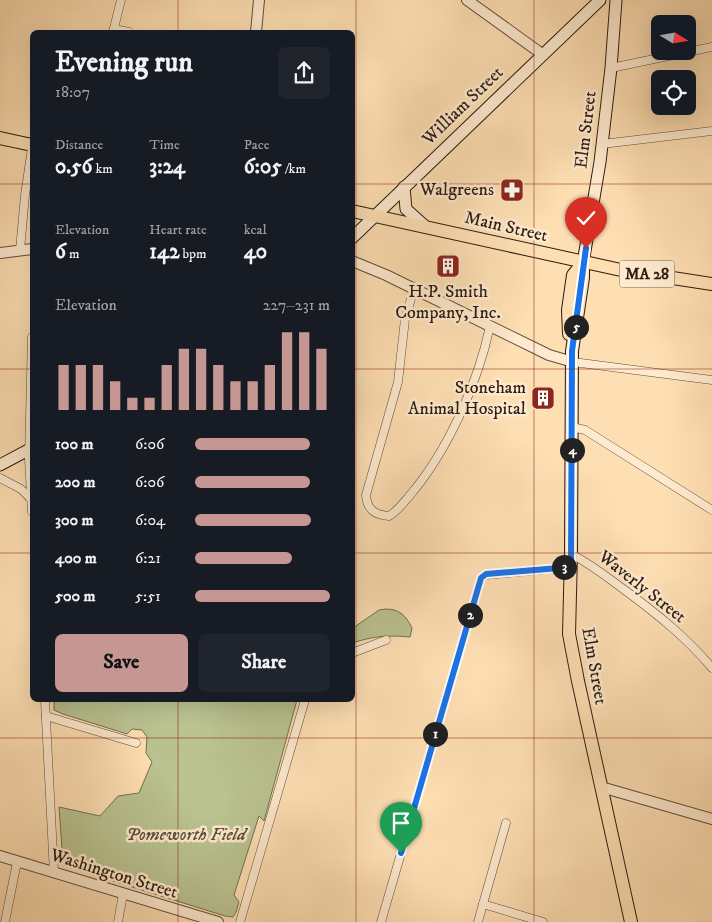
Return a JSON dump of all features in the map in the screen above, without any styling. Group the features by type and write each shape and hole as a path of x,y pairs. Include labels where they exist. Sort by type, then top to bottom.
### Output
{"main road":[{"name":"William Street","path":"355,235 600,0"},
{"name":"Elm Street","path":"616,0 611,68 597,188 583,263 583,278 573,357 569,634 631,922"},
{"path":"0,138 30,146"},
{"path":"404,187 406,209 426,227"},
{"name":"Main Street","path":"355,212 583,263 712,284"},
{"path":"0,465 30,450"}],"street":[{"path":"114,30 121,0"},
{"path":"256,30 259,0"},
{"path":"467,0 542,54"},
{"path":"611,68 712,47"},
{"path":"602,144 712,131"},
{"path":"20,250 30,160"},
{"path":"0,253 30,249"},
{"path":"355,262 549,355 573,357 712,380"},
{"path":"414,289 405,319 398,382 366,495 368,507 374,513 389,516 394,513 436,460 462,411 490,326"},
{"path":"572,427 584,430 712,510"},
{"path":"0,478 17,486 26,492 30,498"},
{"name":"Waverly Street","path":"571,554 607,577 662,618 712,668"},
{"path":"381,922 481,578 486,574 571,567"},
{"path":"355,652 386,640"},
{"path":"45,702 54,873"},
{"path":"240,922 304,702"},
{"path":"46,716 136,743"},
{"path":"602,788 712,819"},
{"path":"478,922 506,823"},
{"name":"Washington Street","path":"0,856 218,922"},
{"path":"5,922 17,862"},
{"path":"118,922 123,894"},
{"path":"483,904 544,922"}],"green space":[{"path":"379,610 395,610 405,617 412,628 410,637 381,637 355,642 355,627"},
{"name":"Pomeworth Field","path":"54,702 296,702 264,821 259,816 234,895 239,902 233,917 65,866 63,863 59,807 100,816 118,796 139,793 152,762 146,753 147,737 142,730 132,729 127,734 54,710"}],"place":[{"name":"Walgreens","path":"512,190"},
{"name":"H.P. Smith Company, Inc.","path":"448,266"},
{"name":"Stoneham Animal Hospital","path":"543,398"}],"route":[{"path":"401,853 481,578 486,574 571,567 572,351 586,248"}]}
